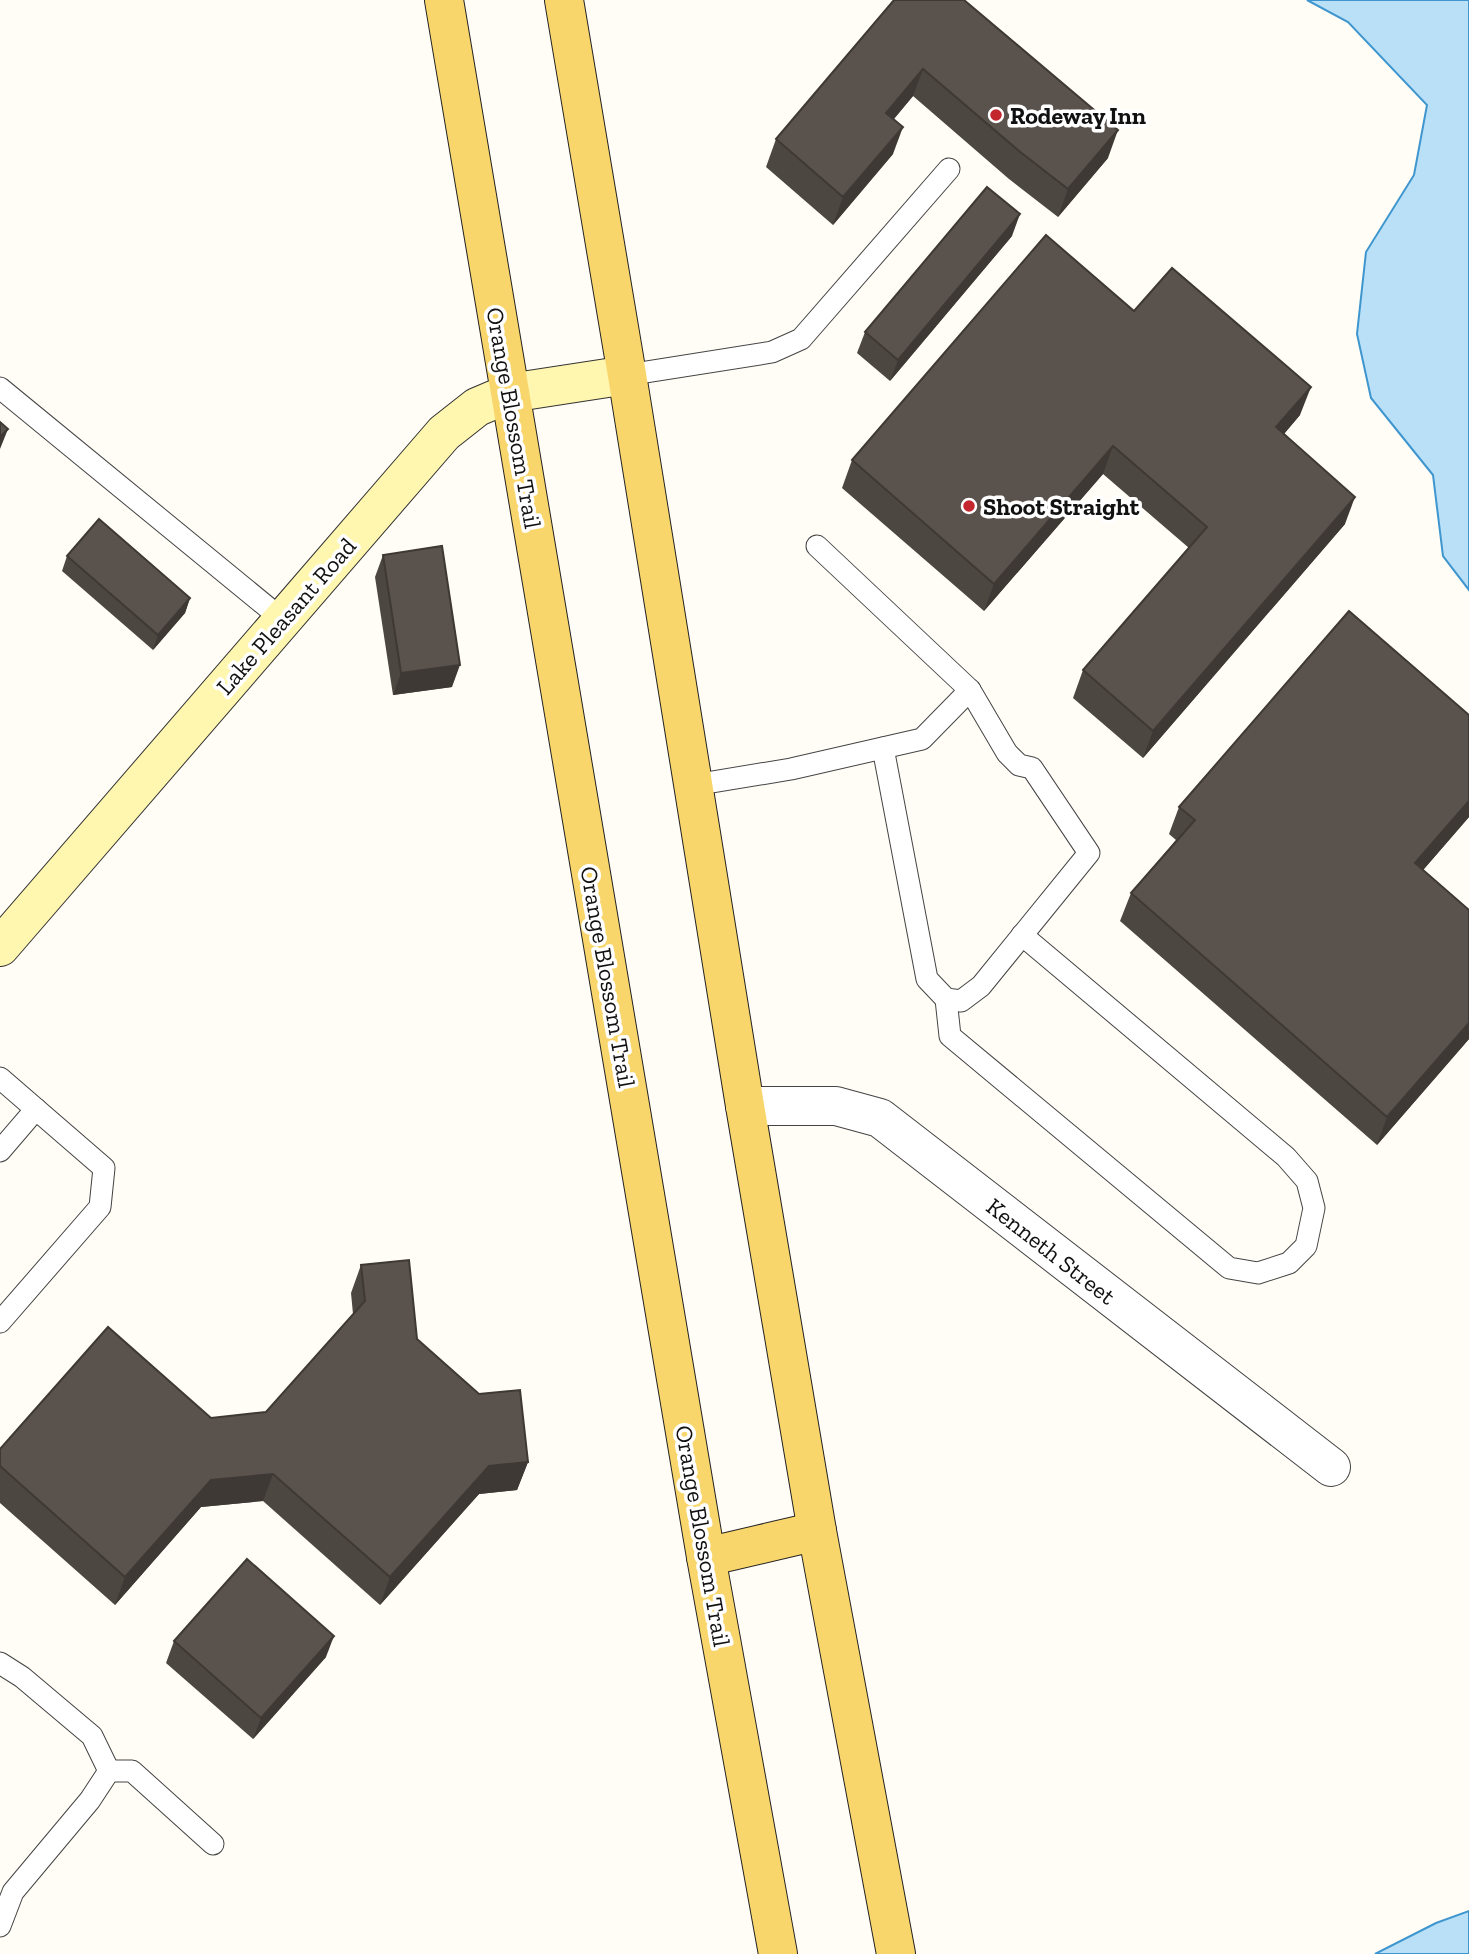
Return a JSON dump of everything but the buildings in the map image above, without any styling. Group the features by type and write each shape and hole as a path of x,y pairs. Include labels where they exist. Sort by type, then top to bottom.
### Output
{"main road":[{"name":"Orange Blossom Trail","path":"444,0 706,1557 778,1954"},
{"path":"564,0 817,1531 896,1954"},
{"path":"706,1557 817,1531"}],"street":[{"name":"Lake Pleasant Road","path":"0,947 444,433 477,407 510,393 627,375"},
{"name":"Kenneth Street","path":"745,1106 836,1107 880,1118 1331,1467"}],"lane":[{"path":"627,375 772,352 801,339 949,169"},
{"path":"0,388 283,620"},
{"path":"817,546 970,690 1007,753 1019,765 1032,768 1089,853 981,986 961,1001 946,999"},
{"path":"694,785 791,769 922,739 970,690"},
{"path":"883,748 927,979 946,999 950,1036 1229,1268 1258,1273 1289,1263 1307,1246 1314,1208 1307,1181 1286,1157 1023,935"},
{"path":"0,1078 104,1168 100,1207 0,1322"},
{"path":"0,1151 36,1109"},
{"path":"0,1663 22,1677 92,1736 110,1771"},
{"path":"110,1771 132,1772 213,1844"},
{"path":"0,1926 13,1892 90,1800 110,1771"}],"water":[{"path":"1307,0 1469,0 1469,590 1443,556 1433,475 1371,398 1357,334 1366,252 1414,175 1427,105 1348,22"},
{"path":"1469,1911 1469,1954 1375,1954 1436,1923"}],"place":[{"name":"Rodeway Inn","path":"996,115"},
{"name":"Shoot Straight","path":"969,506"}]}
